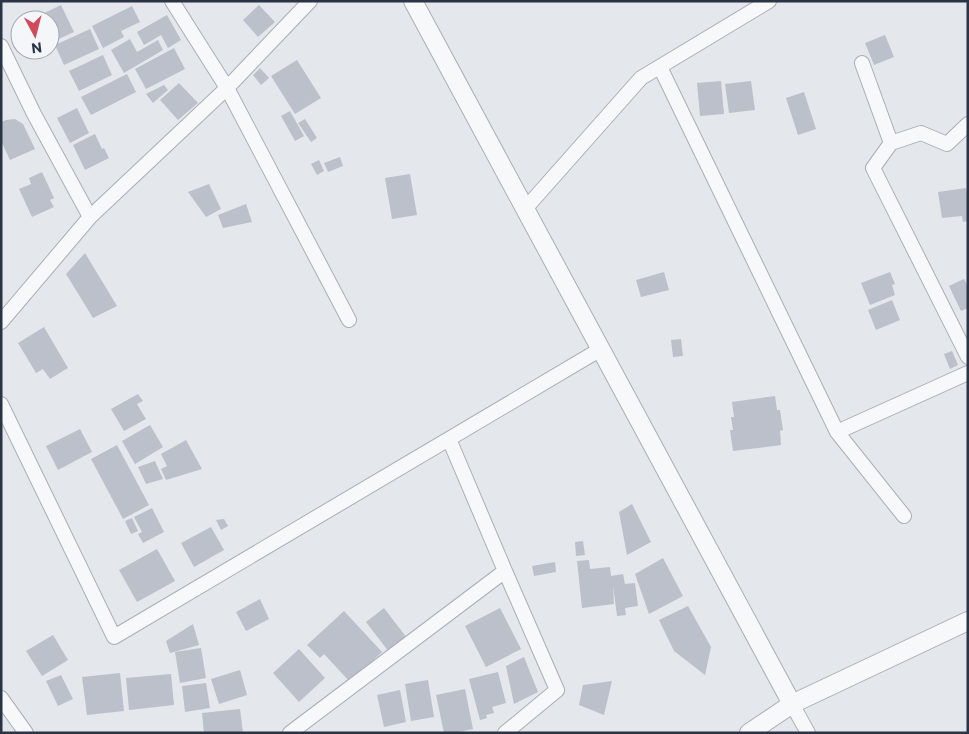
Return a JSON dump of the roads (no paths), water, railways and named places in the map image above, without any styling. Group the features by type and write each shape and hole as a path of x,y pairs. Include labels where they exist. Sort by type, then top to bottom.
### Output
{"street":[{"path":"172,1 227,88 349,320"},
{"path":"1,322 90,217 227,88 310,1"},
{"path":"413,1 808,733"},
{"path":"525,209 641,78 769,1"},
{"path":"1,46 34,114 90,217"},
{"path":"862,63 891,143"},
{"path":"660,67 837,432 904,516"},
{"path":"968,124 947,144 921,133 891,143 873,168 968,357"},
{"path":"1,404 114,636 601,349"},
{"path":"837,432 968,373"},
{"path":"450,438 556,690 505,733"},
{"path":"290,733 505,571"},
{"path":"749,733 792,704 968,621"},
{"path":"1,698 26,733"}]}
